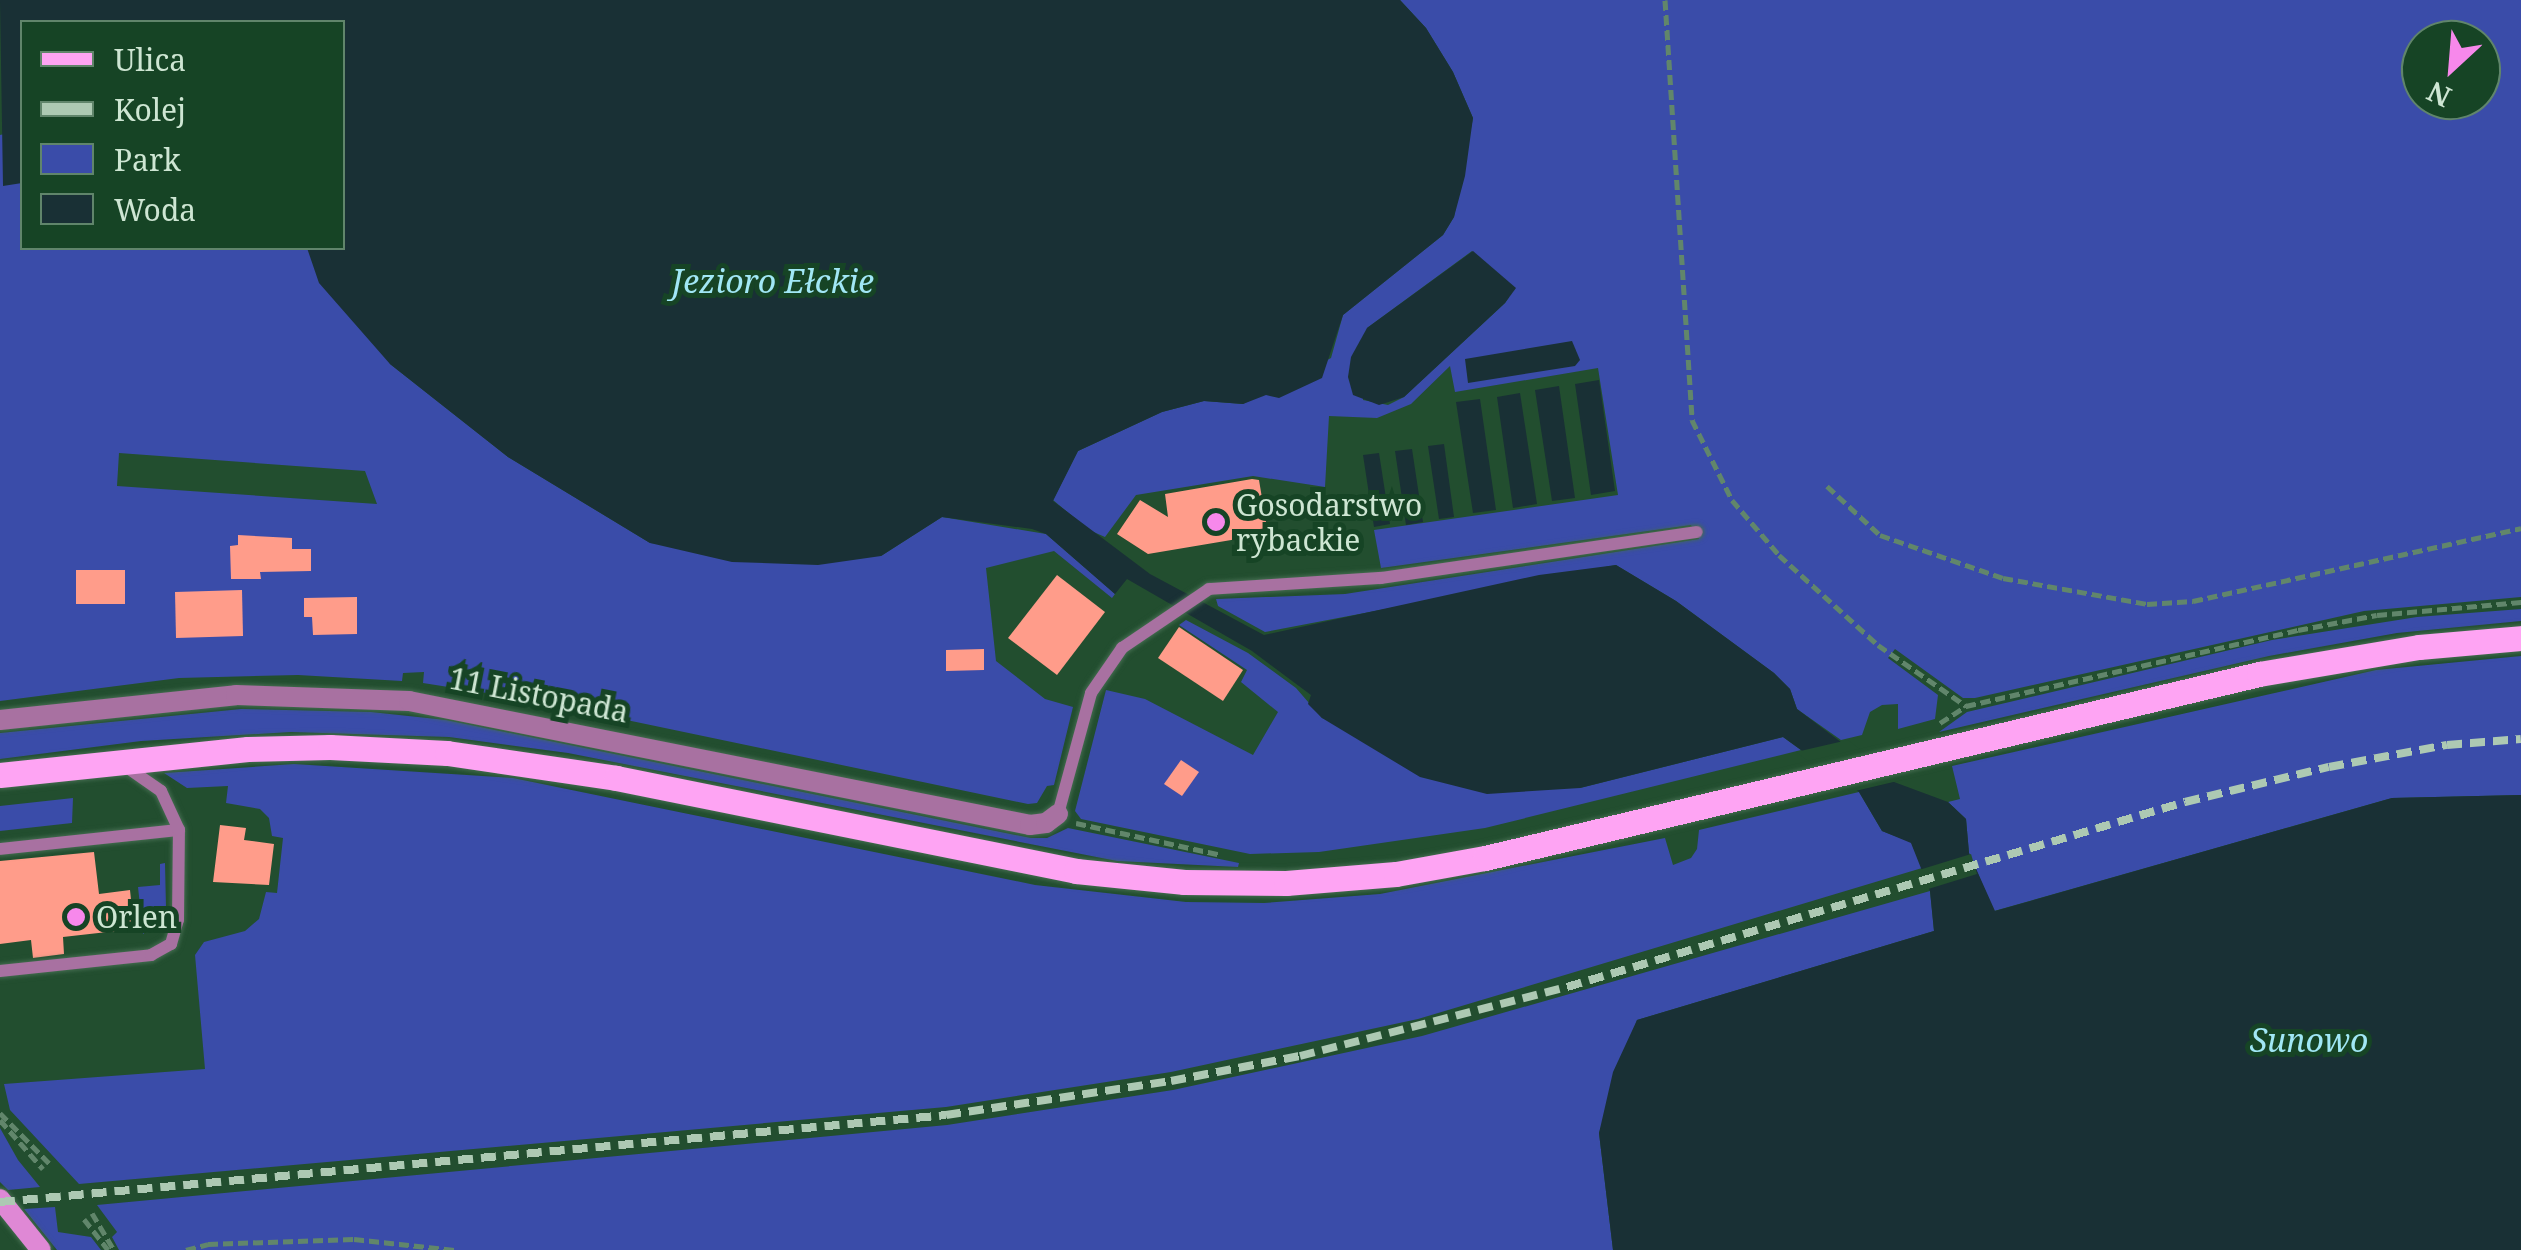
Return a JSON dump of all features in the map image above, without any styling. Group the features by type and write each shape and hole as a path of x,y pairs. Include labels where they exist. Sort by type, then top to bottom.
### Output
{"main road":[{"path":"0,775 312,747 482,756 616,778 1038,864 1184,882 1286,882 1416,871 2338,659 2521,638"},
{"path":"0,1199 40,1250"}],"street":[{"name":"11 Listopada","path":"0,720 236,694 409,702 529,722 1030,825 1046,823 1058,814"}],"lane":[{"path":"1058,814 1091,693 1122,648 1208,589 1382,578 1697,532"},
{"path":"0,971 164,951 176,934 179,830 161,791 117,762"},
{"path":"0,849 179,830"}],"path":[{"path":"1665,0 1692,420 1732,500 1779,555 1878,645 1966,706"},
{"path":"1827,486 1880,535 2004,578 2147,604 2194,601 2521,528"},
{"path":"1931,729 1966,706 2377,614 2521,602"},
{"path":"1058,814 1071,822 1224,855"},
{"path":"0,1116 50,1164"},
{"path":"0,1116 42,1170"},
{"path":"92,1213 111,1250"},
{"path":"84,1219 111,1250"},
{"path":"186,1250 208,1244 354,1239 454,1250"}],"green space":[{"path":"1400,0 2521,0 2521,597 2364,611 1975,698 1963,698 1895,649 1888,658 1938,695 1935,719 1898,729 1898,704 1882,705 1870,712 1862,735 1841,740 1797,709 1790,689 1774,673 1676,601 1616,565 1265,632 1218,606 1216,599 1345,594 1699,539 1691,525 1381,568 1374,530 1618,495 1598,368 1455,392 1450,366 1411,404 1377,418 1329,416 1325,487 1253,476 1136,495 1105,537 1089,530 1053,500 1078,451 1162,412 1204,401 1243,404 1331,358 1343,315 1443,235 1454,217 1473,118 1453,72 1426,28","holes":["1472,251 1509,297 1404,397 1388,405 1363,400 1367,328"]},
{"path":"20,130 20,250 343,250 390,364 508,457 650,543 881,556 942,517 1046,534 1115,594 1112,598 1054,551 986,568 996,661 1045,699 1073,707 1054,785 1047,786 1037,803 1028,804 531,700 423,683 424,672 403,673 402,681 298,675 179,678 0,701 0,135","holes":["119,453 365,471 377,504 117,486"]},
{"path":"2521,609 2521,621 2397,633 2269,656 1939,732 1967,712 2272,640 2417,617"},
{"path":"1186,620 1248,653 1296,688 1322,718 1580,788 1783,737 1801,750 1485,828 1319,852 1250,854 1081,819 1075,811 1106,690 1145,699 1253,755 1278,712 1241,682 1247,670 1179,625"},
{"path":"2521,656 2521,795 2392,798 1994,911 1969,853 1966,819 1948,802 1960,799 1952,766 2376,670"},
{"path":"241,709 371,712 446,720 1031,838 1047,838 1068,828 1239,863 1238,867 1117,861 568,753 449,737 291,732 141,741 0,759 0,733"},
{"path":"294,764 513,778 1035,885 1186,902 1264,903 1380,894 1665,838 1673,865 1691,858 1697,849 1699,830 1859,792 1882,831 1911,842 1922,868 1418,1019 1171,1072 946,1107 79,1184 10,1110 4,1084 205,1069 195,955 204,942 245,931 259,919 266,892 277,893 283,838 272,836 269,818 260,809 226,803 228,786 187,788 164,773"},
{"path":"73,798 72,823 0,831 0,806"},
{"path":"165,863 166,908 160,920 143,934 138,887 160,885 160,864"},
{"path":"1930,891 1934,931 1637,1020 1599,1133 1613,1250 119,1250 112,1237 117,1232 97,1205 947,1125 1173,1090 1422,1036"},
{"path":"0,1128 18,1160 40,1187 8,1190 0,1182"},
{"path":"55,1207 58,1232 91,1237 101,1250 57,1250 24,1209"}],"water":[{"path":"0,0 1400,0 1426,28 1453,72 1473,118 1465,176 1454,217 1443,235 1343,315 1322,378 1279,398 1266,395 1243,404 1204,401 1162,412 1078,451 1053,501 1150,574 1264,635 1539,575 1616,565 1676,601 1774,673 1790,689 1797,709 1894,782 1948,802 1966,819 1969,853 1995,911 2392,798 2521,795 2521,1250 1613,1250 1599,1133 1613,1072 1637,1020 1934,931 1930,891 1911,843 1882,831 1859,792 1783,737 1580,788 1487,794 1420,777 1322,718 1308,704 1311,695 1252,651 1127,579 1115,594 1046,534 1032,529 942,517 881,556 818,565 732,562 650,543 508,457 390,364 319,283 308,250 345,250 345,20 20,20 20,183 3,186"},
{"path":"1473,251 1516,288 1505,303 1404,397 1379,405 1353,395 1348,377 1351,357 1367,328"},
{"path":"1572,341 1580,360 1575,366 1468,383 1465,359"},
{"path":"1599,380 1615,491 1591,495 1575,384"},
{"path":"1559,386 1575,498 1552,501 1535,390"},
{"path":"1520,393 1537,504 1513,508 1497,397"},
{"path":"1480,399 1496,510 1473,513 1456,402"},
{"path":"1444,444 1454,517 1439,519 1428,446"},
{"path":"1412,449 1423,522 1406,525 1395,451"},
{"path":"1379,453 1390,524 1374,527 1363,455"}],"pier":[{"path":"1848,740 1902,780 1851,792 1796,752"},
{"path":"1971,854 1977,874 1925,890 1919,870"}],"building":[{"path":"1259,480 1267,528 1260,529 1261,535 1148,554 1117,534 1140,500 1168,517 1165,494"},
{"path":"238,535 292,538 292,549 311,549 311,571 260,572 261,579 231,579 230,546 238,545"},
{"path":"76,570 125,570 125,604 76,604"},
{"path":"1057,575 1105,612 1057,675 1008,638"},
{"path":"242,590 243,636 176,638 175,592"},
{"path":"357,597 357,634 313,635 312,617 304,617 304,598"},
{"path":"1179,627 1243,670 1223,701 1158,658"},
{"path":"984,649 984,670 946,671 946,650"},
{"path":"1181,760 1199,772 1182,796 1164,784"},
{"path":"220,825 246,828 244,840 274,844 269,885 213,882"},
{"path":"94,852 99,894 130,890 134,929 63,937 64,954 33,958 31,940 0,944 0,861"}],"railway":[{"path":"0,1202 946,1115 1171,1081 1300,1056 1567,987 2185,802 2329,767 2447,745 2521,739"}],"place":[{"name":"Gosodarstwo rybackie","path":"1216,522"},
{"name":"Orlen","path":"76,917"}],"water label":[{"name":"Jezioro Ełckie","path":"773,281"},
{"name":"Sunowo","path":"2309,1040"}]}
